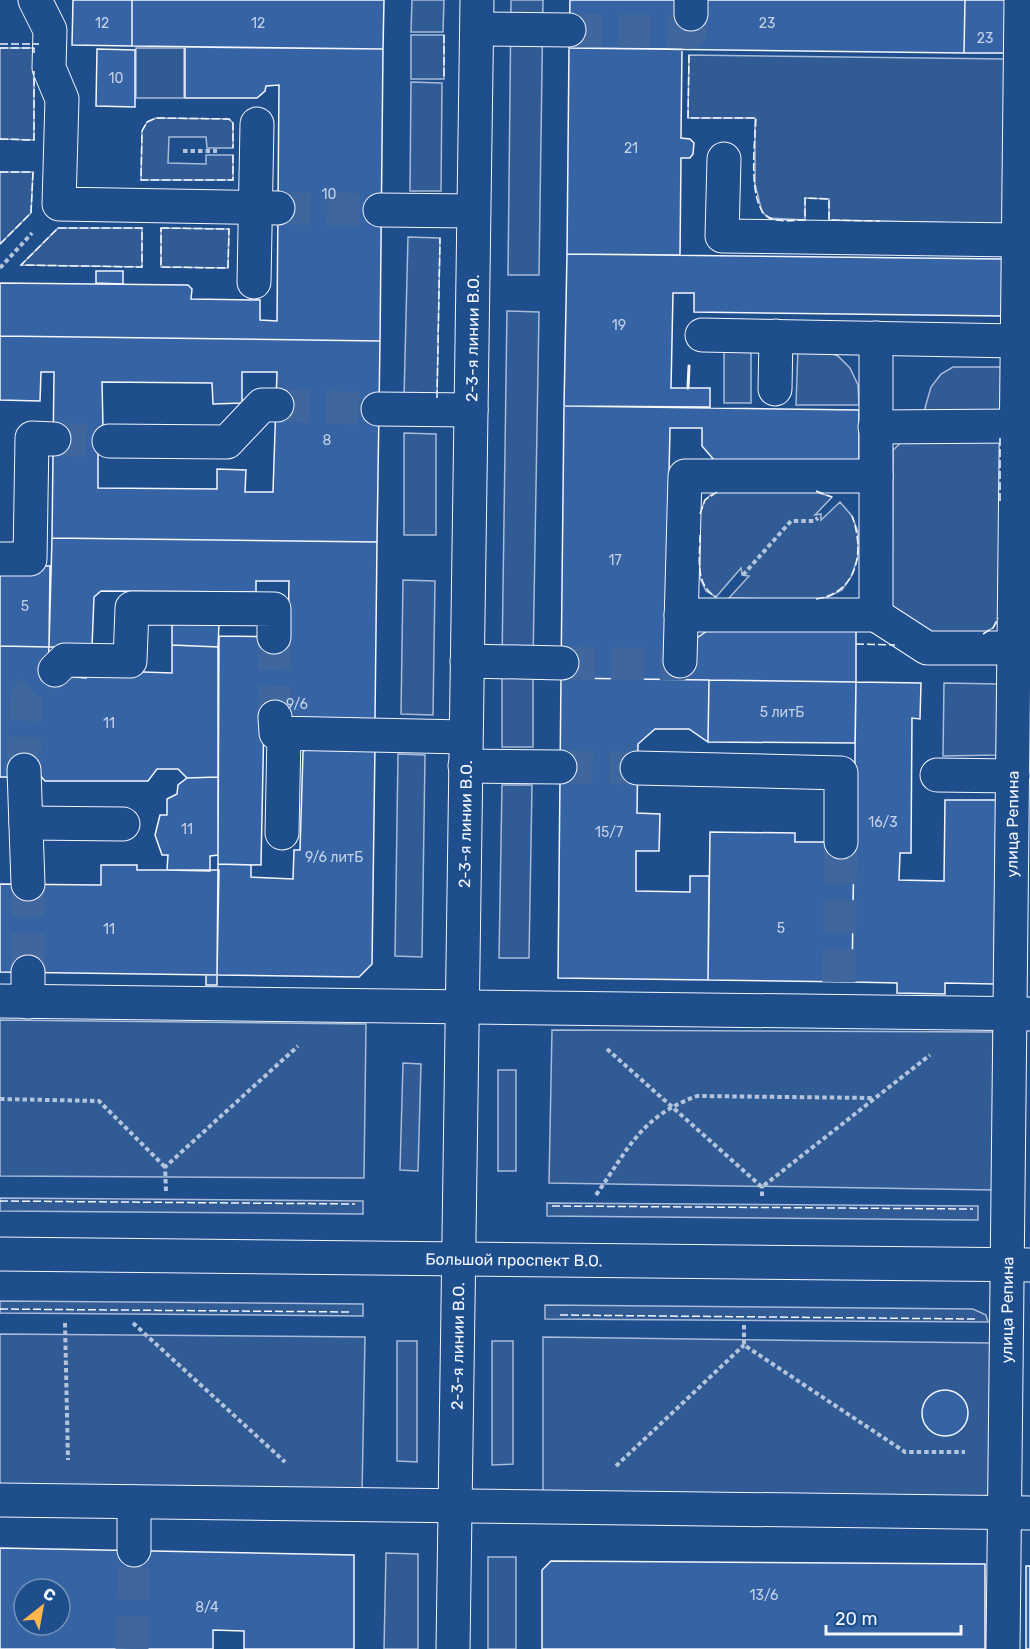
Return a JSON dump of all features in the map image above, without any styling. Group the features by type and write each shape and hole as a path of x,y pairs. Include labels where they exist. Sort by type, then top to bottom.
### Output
{"street":[{"path":"35,0 50,30 49,68 62,99 59,204 267,207"},
{"name":"улица Репина","path":"1003,1649 1017,1513 1020,1013 1013,776 1014,648 1021,418 1017,341 1024,174 1021,0"},
{"path":"477,14 569,30"},
{"name":"2-3-я линии В.О.","path":"453,1649 477,14"},
{"path":"254,282 267,207 257,124"},
{"path":"724,159 722,236 1022,258"},
{"path":"381,210 473,210"},
{"path":"702,335 1017,341"},
{"path":"775,389 776,336"},
{"path":"876,338 875,428 867,476 876,615"},
{"path":"109,441 227,442 262,405 277,405"},
{"path":"378,409 471,410"},
{"path":"875,428 1021,418"},
{"path":"0,559 30,559 32,438 54,439"},
{"path":"680,661 694,615 686,476 867,476"},
{"path":"55,670 65,660 130,661 132,608 274,609 274,637"},
{"path":"694,615 876,615 927,648 1014,648"},
{"path":"467,661 562,663"},
{"path":"282,833 280,726 560,767"},
{"path":"637,768 841,773 841,842"},
{"path":"24,770 28,884"},
{"path":"937,775 1013,776"},
{"path":"26,823 123,824"},
{"path":"19,992 461,1007 839,996 1020,1013"},
{"name":"Большой проспект В.О.","path":"0,1254 1019,1265"},
{"path":"0,1500 1017,1513"},
{"path":"134,1502 134,1550"}],"path":[{"path":"0,268 59,204"},
{"path":"694,615 791,521 814,521 867,476"},
{"path":"165,1167 307,1038"},
{"path":"603,1045 762,1187 762,1196"},
{"path":"762,1187 939,1048"},
{"path":"596,1195 645,1124 671,1106 697,1096 875,1098"},
{"path":"0,1099 99,1101 165,1167 166,1191"},
{"path":"64,1323 69,1501"},
{"path":"133,1323 303,1478 303,1503"},
{"path":"593,1507 594,1487 744,1345 744,1325"},
{"path":"744,1345 905,1452 969,1452"}],"shaded area":[{"path":"412,0 444,0 443,32 411,32"},
{"path":"511,0 543,0 539,275 508,275"},
{"path":"411,35 444,35 444,79 411,79"},
{"path":"0,48 34,48 34,140 0,139"},
{"path":"136,48 184,48 184,98 136,98"},
{"path":"689,55 1005,59 1005,224 829,220 829,199 805,198 805,220 769,218 762,212 755,184 755,118 688,118"},
{"path":"411,82 442,83 441,191 410,191"},
{"path":"156,118 229,119 233,123 233,148 207,148 206,137 169,137 168,163 206,164 206,155 233,155 233,180 141,180 142,131 147,122"},
{"path":"0,172 33,172 31,213 0,244"},
{"path":"58,228 142,228 142,267 21,265"},
{"path":"161,228 229,229 228,268 161,267"},
{"path":"408,237 440,238 437,398 404,397"},
{"path":"507,311 539,312 533,661 502,660"},
{"path":"724,346 751,346 751,403 724,403"},
{"path":"798,348 821,350 838,356 850,368 858,385 859,405 796,405"},
{"path":"953,367 1001,367 1001,414 923,415 931,387 941,374"},
{"path":"404,433 436,434 436,535 404,535"},
{"path":"1000,437 998,620 993,628 984,633 929,633 892,608 893,450 904,440"},
{"path":"810,490 832,497 815,515 821,514 821,520 840,502 852,516 858,532 858,557 851,577 842,590 828,597 811,600 729,598 749,576 742,575 741,568 716,597 706,591 700,578 700,512 705,500 714,492"},
{"path":"403,580 435,581 433,715 401,714"},
{"path":"533,677 533,747 502,747 502,678"},
{"path":"944,683 998,684 997,755 943,756"},
{"path":"398,754 425,755 422,957 395,956"},
{"path":"502,785 532,785 529,958 499,958"},
{"path":"0,1020 366,1024 364,1178 0,1176"},
{"path":"552,1030 995,1032 994,1190 549,1183"},
{"path":"403,1063 421,1064 418,1171 400,1170"},
{"path":"498,1070 516,1070 516,1171 498,1171"},
{"path":"0,1198 363,1201 363,1214 0,1211"},
{"path":"547,1203 978,1206 978,1220 547,1216"},
{"path":"0,1301 363,1304 363,1316 0,1313"},
{"path":"545,1305 973,1309 986,1315 988,1322 545,1319"},
{"path":"0,1334 365,1337 362,1494 0,1488"},
{"path":"543,1337 990,1343 989,1499 543,1493"},
{"path":"397,1341 417,1341 417,1462 397,1461"},
{"path":"492,1341 513,1341 513,1464 492,1465"},
{"path":"386,1553 418,1554 418,1649 384,1649"},
{"path":"488,1557 516,1557 516,1649 488,1649"}],"building":[{"path":"73,0 132,0 132,46 72,45"},
{"path":"132,0 384,0 383,49 132,46"},
{"path":"570,0 965,0 964,53 569,48"},
{"path":"965,0 1006,0 1006,53 964,53"},
{"path":"185,47 383,49 380,341 0,336 0,283 188,285 192,289 191,299 260,300 260,320 277,321 279,85 266,86 265,91 257,98 185,98"},
{"path":"569,48 682,49 681,138 690,139 694,143 693,154 690,158 681,158 680,255 567,254"},
{"path":"97,49 135,50 135,107 96,106"},
{"path":"567,254 1004,259 1003,316 694,312 694,293 673,293 671,388 710,388 710,407 564,406"},
{"path":"96,271 123,271 123,284 96,283"},
{"path":"0,336 380,341 377,542 52,538 54,372 41,372 40,401 0,400","holes":["242,372 277,372 273,492 245,492 246,470 217,469 217,489 98,488 98,454 107,455 103,428 102,382 212,383 213,404 242,403"]},
{"path":"564,406 859,410 859,460 715,461 702,446 702,428 670,428 665,660 707,631 856,630 856,682 561,678"},
{"path":"52,538 377,542 375,719 264,717 261,865 218,864 219,636 288,637 289,581 256,581 256,592 101,591 94,597 92,647 49,647"},
{"path":"0,566 50,566 49,647 0,646"},
{"path":"172,621 219,623 218,647 172,645"},
{"path":"172,645 218,647 218,777 187,778 178,769 157,769 148,781 45,781 36,771 13,770 7,777 0,777 0,646 49,647 48,663 61,676 86,678 86,670 172,673"},
{"path":"561,678 709,680 708,742 689,729 655,729 638,744 637,813 660,814 659,851 636,851 636,891 690,892 690,876 709,876 708,980 558,978"},
{"path":"709,680 856,682 855,743 708,742"},
{"path":"856,682 921,683 920,719 912,718 911,853 900,853 899,880 944,881 945,800 996,800 994,984 945,983 945,994 897,993 897,983 852,982"},
{"path":"310,744 375,745 372,964 359,977 217,975 218,864 251,865 251,877 293,879 294,850 300,850 303,752"},
{"path":"218,777 218,855 210,856 210,871 167,870 168,855 162,855 155,835 160,815 167,815 167,799 177,794 178,785 187,778"},
{"path":"710,832 795,833 795,842 854,842 852,982 708,980"},
{"path":"101,865 137,865 137,870 219,870 217,975 0,972 0,884 101,885"},
{"path":"206,975 217,975 217,985 206,985"},
{"path":"945,1390 961,1397 968,1413 961,1429 945,1436 929,1429 922,1413 929,1397"},
{"path":"0,1548 354,1555 354,1649 244,1649 244,1631 213,1630 213,1649 0,1649"},
{"path":"551,1561 985,1564 985,1649 542,1649 542,1570"},
{"path":"1026,1566 1030,1566 1030,1649 1026,1649"}],"tunnel":[{"path":"569,30 690,32 691,14"},
{"path":"278,208 380,210"},
{"path":"277,405 378,409"},
{"path":"54,439 109,441"},
{"path":"274,637 275,717"},
{"path":"562,663 680,664 680,661"},
{"path":"24,770 26,697 55,670"},
{"path":"560,767 637,768"},
{"path":"839,982 841,842"},
{"path":"28,884 28,972"},
{"path":"132,1649 134,1550"}],"fence":[{"path":"444,35 444,79"},
{"path":"0,44 39,44"},
{"path":"0,48 34,48 34,53"},
{"path":"689,55 688,118 756,118 755,186 761,210 768,217 781,221 805,220 805,198 829,199 829,220 880,221"},
{"path":"0,139 34,140 34,71"},
{"path":"233,148 233,123 229,119 156,118 147,122 142,131 141,180 233,180 233,155"},
{"path":"0,172 33,172 31,213 0,244"},
{"path":"58,228 142,228 142,267 21,265 58,228"},
{"path":"161,228 229,229 228,268 161,267 161,228"},
{"path":"437,398 440,238"},
{"path":"1000,438 1000,501"},
{"path":"816,491 832,497"},
{"path":"700,514 705,500 717,492"},
{"path":"816,599 830,595 841,588 855,568 858,543 852,516"},
{"path":"700,535 701,577 709,592 716,597"},
{"path":"983,634 993,628 998,618"},
{"path":"856,644 895,645"},
{"path":"0,1201 355,1204"},
{"path":"552,1206 973,1209"},
{"path":"0,1309 350,1312"},
{"path":"560,1315 976,1319"}],"wall":[{"path":"688,388 689,366"}]}
